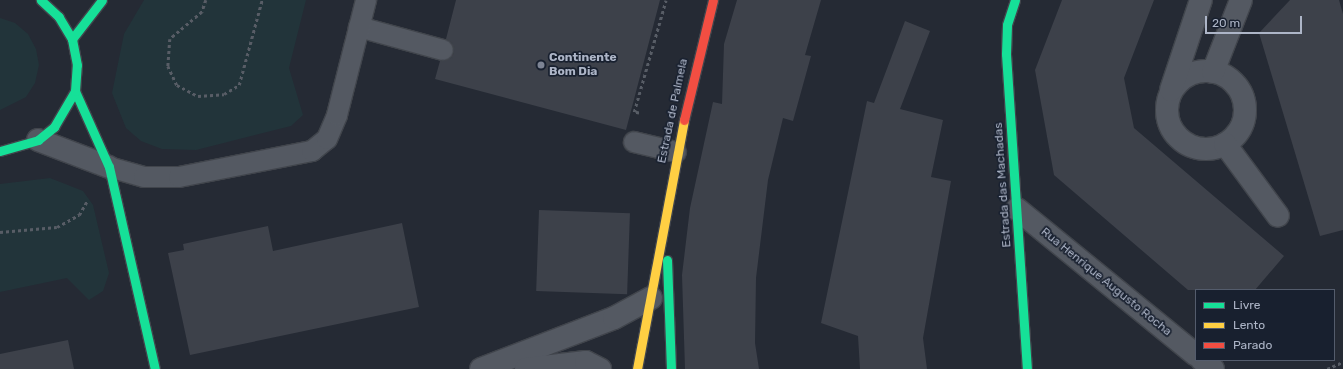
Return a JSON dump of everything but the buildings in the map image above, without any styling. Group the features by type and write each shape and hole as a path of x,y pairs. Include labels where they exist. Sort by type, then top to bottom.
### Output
{"street":[{"path":"0,151 38,140 54,127 75,91 77,65 72,39 59,17 41,0"},
{"path":"72,39 102,0"},
{"name":"Estrada de Palmela","path":"637,369 666,229 676,152 713,0"},
{"name":"Estrada das Machadas","path":"1015,0 1007,25 1006,54 1027,369"},
{"path":"1170,94 1187,76 1213,72 1226,76 1243,96 1243,123 1225,144 1202,148 1179,138 1168,117 1170,94 1201,0"},
{"path":"1213,72 1241,0"},
{"path":"75,91 109,167 155,369"},
{"path":"38,140 109,167"},
{"path":"1225,144 1278,216"},
{"name":"Rua Henrique Augusto Rocha","path":"1017,209 1195,354"},
{"name":"Estrada de Palmela","path":"666,229 672,369"},
{"path":"480,369 614,318 651,298"},
{"path":"1203,361 1213,369"},
{"path":"526,369 586,362 598,367"}],"lane":[{"path":"109,167 144,177 180,177 312,151 327,139 337,115 366,0"},
{"path":"359,27 443,50"},
{"path":"634,142 676,152"}],"path":[{"path":"206,0 202,12 170,39 168,66 177,85 198,96 224,94 239,85 262,0"},
{"path":"639,113 634,112 666,0"},
{"path":"0,232 56,227 79,215 89,198"},
{"path":"1327,369 1343,362"}],"shaded area":[{"path":"144,0 306,0 289,68 303,115 291,126 196,150 162,149 141,141 126,128 112,93 124,34"},
{"path":"0,18 15,23 28,34 36,49 39,65 35,83 26,97 0,110"},
{"path":"50,178 83,191 93,205 109,273 103,291 89,300 67,278 0,292 0,184"}],"traffic: fast":[{"path":"0,151 38,140 54,127 75,91 77,65 72,39 59,17 41,0"},
{"path":"72,39 102,0"},
{"path":"1015,0 1007,25 1006,54 1027,369"},
{"path":"75,91 109,167 155,369"},
{"path":"667,260 671,369"}],"traffic: slow":[{"path":"637,369 684,120"}],"traffic: jam":[{"path":"684,120 713,0"}],"place":[{"name":"Continente Bom Dia","path":"541,65"}]}
